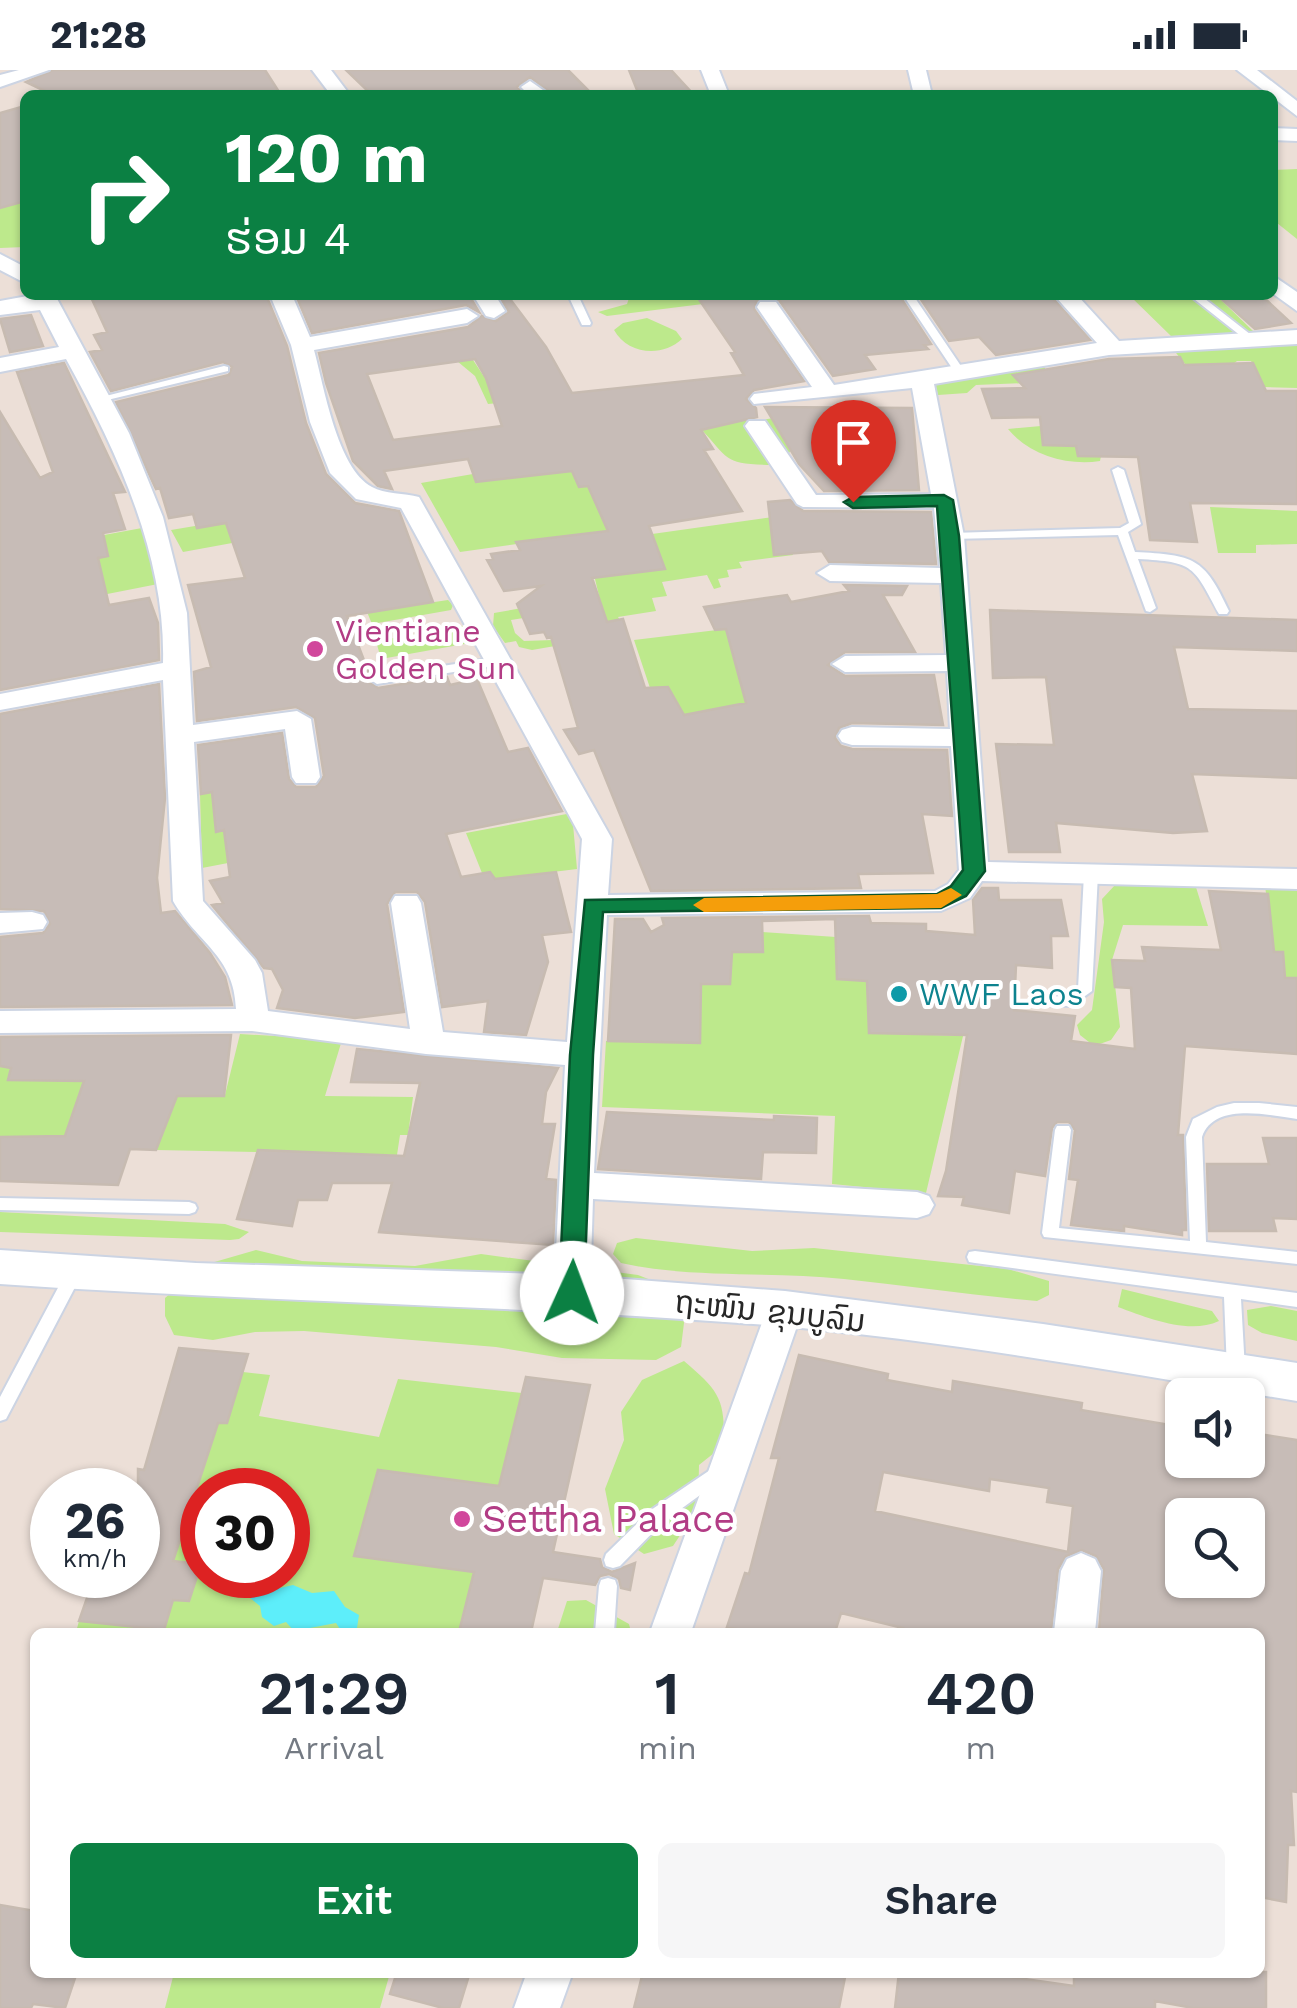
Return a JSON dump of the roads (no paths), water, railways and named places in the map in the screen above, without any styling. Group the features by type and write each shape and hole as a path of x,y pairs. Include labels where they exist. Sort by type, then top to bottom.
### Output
{"street":[{"path":"0,81 40,70"},
{"path":"321,70 337,90"},
{"path":"1246,70 1272,90"},
{"path":"0,257 20,273"},
{"path":"1278,287 1297,304"},
{"path":"0,308 39,300"},
{"path":"45,300 118,436 166,569 179,638 176,669 188,901 198,922 239,954 246,966 252,1020"},
{"path":"283,300 302,345 322,422 342,473 365,494 410,502 594,830 598,846 582,1055 572,1293"},
{"path":"1070,300 1112,347"},
{"path":"768,307 826,390"},
{"path":"302,345 456,318 462,343"},
{"path":"762,398 926,378 1112,347 1297,338"},
{"path":"0,365 71,351"},
{"path":"593,905 941,901 959,891 974,871 950,536 923,384 926,378"},
{"path":"757,426 806,499 812,502 944,500"},
{"path":"830,572 952,576"},
{"path":"845,664 957,663"},
{"path":"0,702 176,669"},
{"path":"180,735 297,720 306,778"},
{"path":"852,736 962,738"},
{"path":"974,871 1297,880"},
{"path":"406,903 427,1020 426,1042"},
{"path":"0,923 32,922"},
{"path":"0,1022 252,1020 426,1042 582,1055"},
{"path":"576,1185 916,1204"},
{"name":"ຖະໜົນ ຂຸນບູລົມ","path":"0,1268 572,1293 785,1309 1043,1342 1297,1382"},
{"path":"671,1628 785,1309"},
{"path":"1074,1628 1080,1571"},
{"path":"537,2008 548,1978"}],"lane":[{"path":"575,300 586,323"},
{"path":"911,300 958,370"},
{"path":"1201,300 1250,338"},
{"path":"99,399 224,368"},
{"path":"950,536 1122,531 1135,524 1118,470"},
{"path":"1122,531 1150,608"},
{"path":"1132,555 1196,564 1208,576 1224,612"},
{"path":"377,680 501,660"},
{"path":"1039,1001 1071,1002 1085,991 1091,874"},
{"path":"1198,1249 1194,1138 1200,1123 1225,1109 1247,1107 1297,1114"},
{"path":"1063,1130 1050,1233 1297,1258"},
{"path":"0,1204 190,1208"},
{"path":"976,1258 1297,1300"},
{"path":"0,1414 75,1272"},
{"path":"1232,1292 1236,1374"},
{"path":"613,1560 657,1516 730,1464"},
{"path":"604,1628 608,1586"}],"water":[{"path":"334,1591 345,1607 359,1615 357,1628 339,1628 336,1623 310,1628 291,1628 286,1622 274,1626 262,1617 260,1606 250,1598 310,1598 310,1592"}],"place":[{"name":"Vientiane Golden Sun","path":"315,649"},
{"name":"WWF Laos","path":"899,994"},
{"name":"Settha Palace","path":"462,1519"}]}
